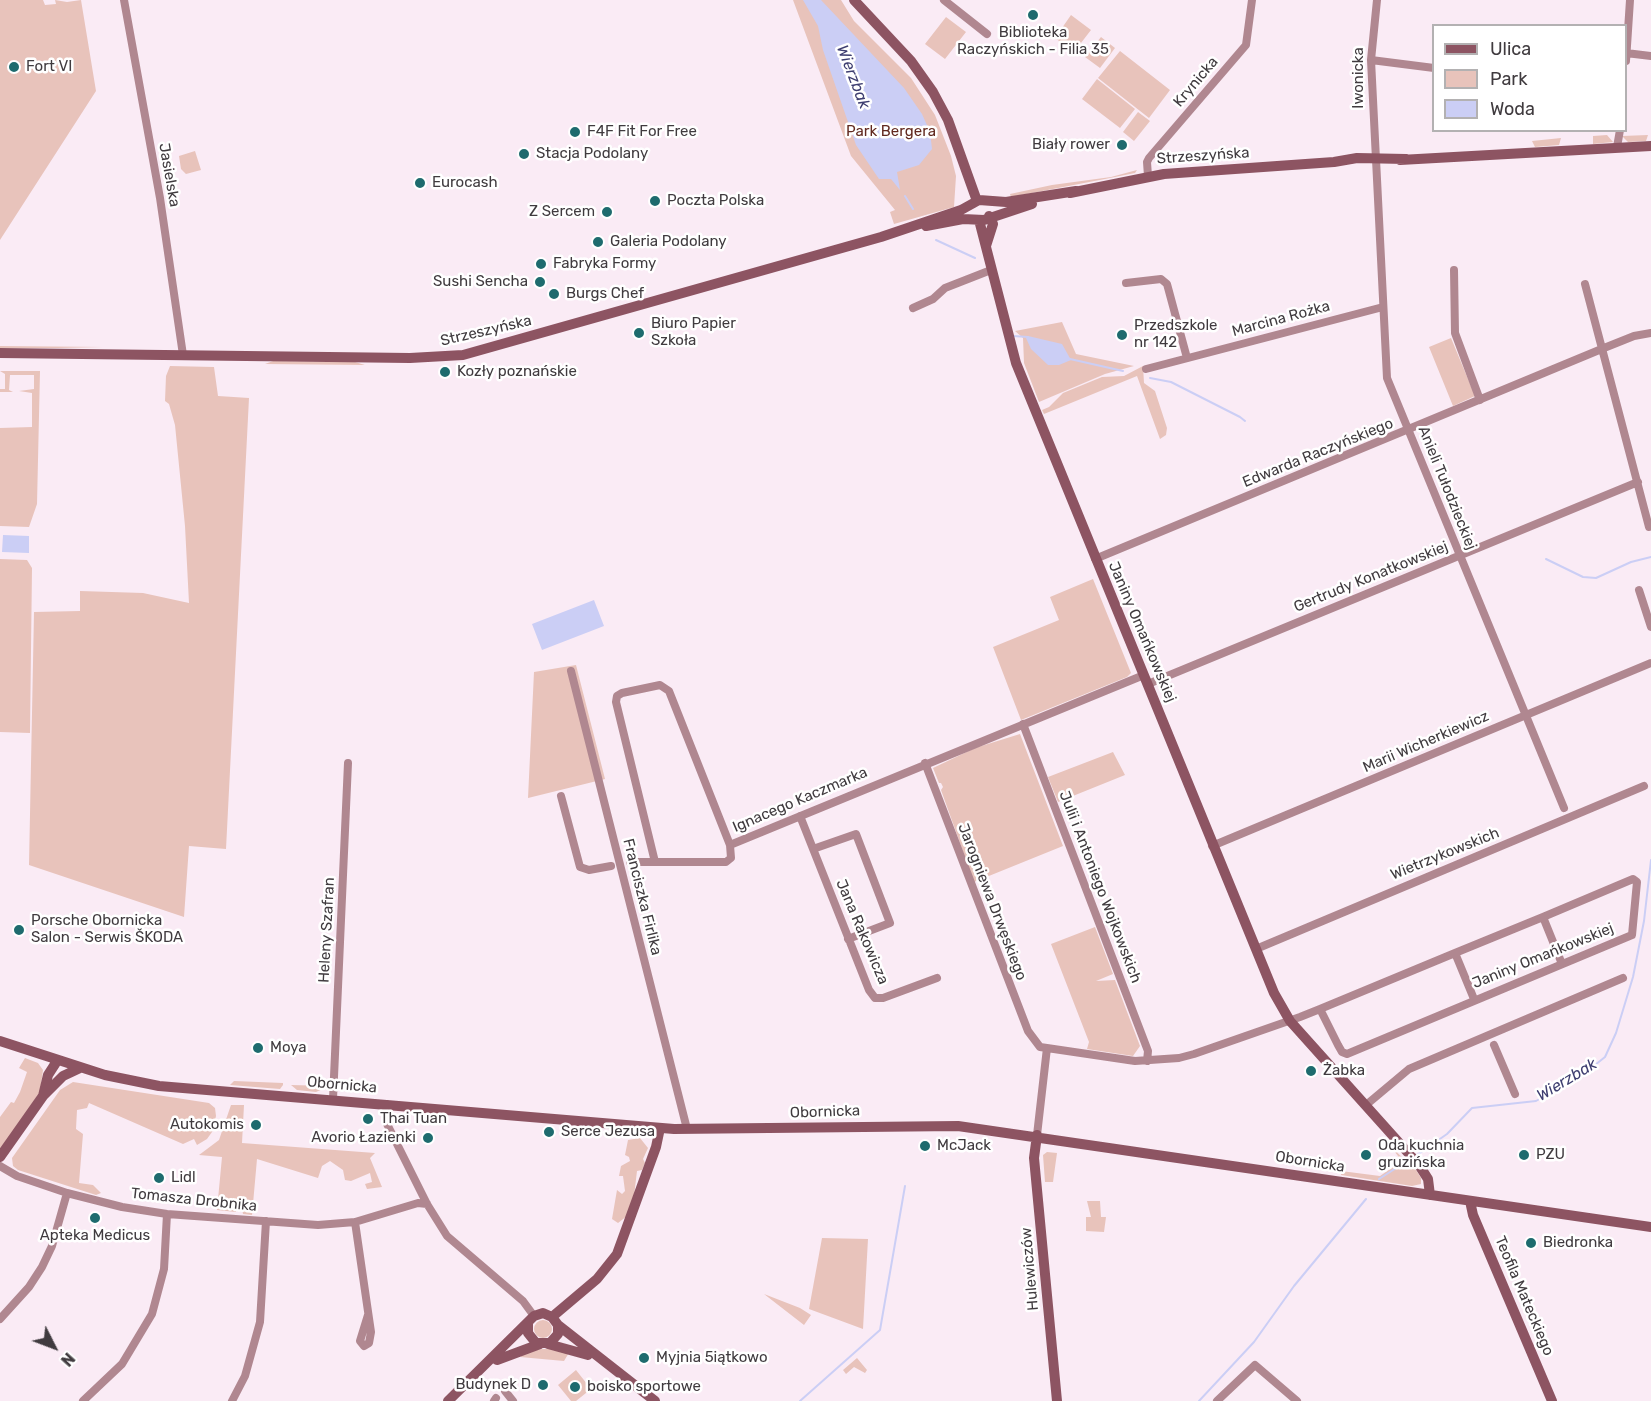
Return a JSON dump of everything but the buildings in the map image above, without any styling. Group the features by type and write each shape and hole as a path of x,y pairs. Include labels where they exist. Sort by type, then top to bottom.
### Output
{"street":[{"name":"Jasielska","path":"124,0 161,206 183,355"},
{"path":"854,0 911,61 933,92 948,120 979,202 991,209 981,218 971,211 979,202"},
{"path":"944,0 987,34"},
{"name":"Krynicka","path":"1149,176 1147,166 1149,158 1247,41 1252,0"},
{"name":"Iwonicka","path":"1377,0 1371,60 1377,160"},
{"path":"1627,40 1630,0"},
{"path":"1627,53 1651,56"},
{"path":"1371,60 1432,68"},
{"path":"1617,147 1620,132"},
{"name":"Strzeszyńska","path":"0,353 429,358 463,355 893,233 979,202 1006,202 1149,176 1334,162 1651,146"},
{"name":"Anieli Tułodzieckiej","path":"1377,160 1386,378 1564,808"},
{"name":"Strzeszyńska","path":"893,233 981,218 1076,191"},
{"name":"Janiny Omańkowskiej","path":"981,218 993,224 986,246 1016,363 1212,846 1275,993 1290,1021 1424,1172 1430,1184 1430,1195"},
{"path":"914,308 933,299 945,288 991,270"},
{"path":"1454,270 1455,333 1480,400"},
{"path":"1126,283 1161,279 1167,284 1187,358"},
{"path":"1585,284 1604,348 1649,526"},
{"name":"Marcina Rożka","path":"1146,369 1383,307"},
{"name":"Edwarda Raczyńskiego","path":"1095,559 1604,348 1634,336 1651,333"},
{"name":"Gertrudy Konatkowskiej","path":"1146,680 1638,482"},
{"path":"1639,590 1651,627"},
{"name":"Marii Wicherkiewicz","path":"1212,846 1651,663"},
{"name":"Franciszka Firlika","path":"571,671 687,1130"},
{"name":"Ignacego Kaczmarka","path":"655,862 616,702 617,696 622,693 660,685 669,691 730,845 1023,724 1146,680"},
{"name":"Julii i Antoniego Wojkowskich","path":"1023,724 1148,1051 1148,1060"},
{"name":"Heleny Szafran","path":"333,1099 348,763"},
{"name":"Jarogniewa Drwęskiego","path":"925,763 1028,1031 1044,1048"},
{"name":"Wietrzykowskich","path":"1256,949 1644,786"},
{"name":"Franciszka Firlika","path":"561,796 580,867 589,870 611,866"},
{"name":"Jana Rakowicza","path":"801,816 869,990 876,998 883,998 937,978"},
{"path":"813,849 856,834 890,923 848,939"},
{"name":"Franciszka Firlika","path":"630,862 726,862 731,858 730,845"},
{"name":"Janiny Omańkowskiej","path":"1290,1021 1633,879 1637,882 1632,935 1474,999 1347,1054 1342,1052 1320,1009"},
{"path":"1543,917 1562,964"},
{"path":"1455,953 1474,999"},
{"path":"1366,1105 1409,1070 1623,978"},
{"path":"1037,1136 1042,1102 1044,1048 1148,1060 1194,1054 1290,1021"},
{"name":"Obornicka","path":"0,1041 80,1068 159,1086 687,1130 938,1125 1037,1136 1651,1227"},
{"path":"1494,1045 1515,1094"},
{"path":"38,1054 48,1075"},
{"path":"43,1096 48,1075 57,1060"},
{"path":"57,1060 60,1078"},
{"path":"0,1157 43,1096 60,1078 80,1068"},
{"path":"386,1104 387,1124 427,1204 447,1236 523,1301 531,1319 529,1336 544,1344 597,1358"},
{"path":"489,1364 515,1351 544,1344 556,1337 555,1321 597,1279 617,1254 656,1147 660,1128"},
{"name":"Hulewiczów","path":"1037,1136 1034,1158 1057,1401"},
{"name":"Tomasza Drobnika","path":"0,1166 17,1176 67,1192 122,1206 167,1214 318,1225 355,1222 418,1203 427,1204"},
{"path":"0,1319 29,1287 42,1267 52,1246 67,1192"},
{"name":"Teofila Mateckiego","path":"1470,1201 1473,1215 1552,1401"},
{"path":"83,1401 122,1364 152,1314 164,1269 167,1214"},
{"path":"232,1401 245,1376 260,1322 266,1221"},
{"path":"355,1222 368,1315"},
{"path":"448,1401 489,1364 531,1319 543,1313 597,1358 655,1401"},
{"path":"1217,1401 1255,1365 1298,1401"},
{"path":"505,1391 513,1401"}],"green space":[{"path":"0,0 43,0 45,5 56,4 55,0 67,2 81,0 96,91 0,240"},
{"name":"Park Bergera","path":"793,0 841,0 854,21 911,78 935,115 951,156 956,176 954,207 894,224 890,212 895,210 851,156"},
{"path":"1071,15 1091,30 1074,52 1055,38"},
{"path":"946,17 966,32 945,59 925,44"},
{"path":"1101,37 1115,48 1100,68 1085,57"},
{"path":"1120,51 1170,90 1149,118 1098,78"},
{"path":"1097,79 1135,109 1120,128 1082,99"},
{"path":"1138,112 1150,121 1134,141 1123,132"},
{"path":"1607,135 1613,142 1593,144 1593,136"},
{"path":"1648,135 1646,141 1628,142 1622,136"},
{"path":"1561,138 1559,145 1535,147 1532,141"},
{"path":"195,151 201,170 186,174 181,169 179,156"},
{"path":"1137,170 1135,173 1011,197 1010,194 1052,185 1111,177"},
{"path":"1062,322 1076,354 1134,366 1105,374 1039,402 1024,363 1023,338 1015,331"},
{"path":"1451,338 1475,396 1453,406 1429,347"},
{"path":"0,346 103,347 0,348"},
{"path":"273,361 355,362 365,365 265,364"},
{"path":"170,366 214,367 218,396 249,398 226,849 189,846 184,917 29,865 34,612 80,611 80,591 143,593 189,603 185,526 175,425 169,404 165,401 166,376"},
{"path":"1143,366 1144,383 1155,391 1167,428 1166,435 1160,439 1137,376 1044,414 1042,410 1049,407 1063,393 1102,377 1124,376"},
{"path":"0,371 40,371 37,504 29,527 0,526 0,428 32,427 32,393 19,391 34,389 34,375 10,375 9,390 13,392 0,392 0,389 5,389 5,374"},
{"path":"0,559 27,560 32,568 30,733 0,732"},
{"path":"1093,579 1131,673 1127,677 1021,720 993,647 1059,620 1050,597"},
{"path":"576,665 605,779 528,798 534,672"},
{"path":"1020,734 1063,846 974,882 941,790 943,787 933,768 975,748"},
{"path":"1113,752 1125,775 1058,802 1048,777"},
{"path":"1095,927 1113,974 1096,981 1115,980 1140,1046 1133,1056 1087,1049 1089,1042 1051,944"},
{"path":"25,1058 38,1063 43,1070 40,1092 0,1150 0,1117 11,1102 14,1103 20,1092 27,1072 19,1068"},
{"path":"234,1081 283,1083 283,1085 280,1089 230,1085"},
{"path":"73,1082 209,1103 215,1108 216,1116 212,1132 207,1139 197,1145 194,1139 183,1144 89,1103 87,1108 77,1110 76,1129 83,1134 79,1183 93,1185 101,1193 96,1195 18,1170 13,1166 12,1158 60,1090"},
{"path":"291,1085 329,1086 316,1092 297,1090"},
{"path":"231,1105 244,1105 242,1143 375,1153 370,1158 382,1187 367,1189 365,1184 372,1182 370,1173 351,1181 345,1180 343,1170 330,1161 322,1166 318,1178 257,1159 252,1215 243,1214 242,1208 236,1207 236,1212 217,1210 222,1157 199,1155 219,1140"},
{"path":"640,1138 648,1148 643,1159 645,1163 642,1170 637,1171 634,1196 627,1216 618,1223 612,1219 617,1190 622,1194 625,1191 623,1176 619,1176 621,1166 630,1161 625,1155 628,1140"},
{"path":"1390,1146 1416,1170 1421,1178 1421,1184 1412,1186 1341,1175 1341,1171 1380,1176 1402,1161"},
{"path":"1047,1152 1057,1153 1053,1182 1045,1182 1043,1155"},
{"path":"1087,1201 1100,1201 1101,1217 1106,1217 1104,1232 1086,1231 1086,1217 1091,1217"},
{"path":"822,1238 868,1239 863,1329 809,1309"},
{"path":"764,1294 800,1308 811,1315 804,1325"},
{"path":"543,1320 551,1325 552,1329 547,1337 543,1338 535,1333 534,1329 539,1321"},
{"path":"531,1350 570,1351 564,1361 520,1357"},
{"path":"857,1358 867,1370 865,1373 854,1367 846,1374 843,1370"},
{"name":"boisko sportowe","path":"576,1370 591,1389 576,1401 571,1401 558,1385"}],"water":[{"path":"803,0 821,0 904,88 922,114 930,132 932,149 919,165 897,172 900,190 891,179 879,179 856,145 823,50 818,26"},
{"path":"1028,336 1062,344 1071,360 1059,365 1048,365 1031,349 1026,338"},
{"path":"3,535 29,536 29,553 2,552"},
{"path":"594,600 604,626 542,650 532,624"}],"waterway":[{"name":"Wierzbak","path":"905,196 913,209"},
{"name":"Wierzbak","path":"936,240 975,258"},
{"name":"Wierzbak","path":"1013,336 1028,337"},
{"name":"Wierzbak","path":"1070,359 1123,371"},
{"name":"Wierzbak","path":"1150,378 1171,382 1245,421"},
{"name":"Wierzbak","path":"1546,559 1583,577 1596,578 1631,562 1651,557"},
{"name":"Wierzbak","path":"1417,1155 1447,1134 1472,1108 1536,1101 1585,1073 1605,1057 1616,1033 1633,977 1644,921 1651,860"},
{"name":"Wierzbak","path":"1379,1179 1404,1163"},
{"path":"800,1401 880,1330 905,1186"},
{"name":"Wierzbak","path":"1199,1401 1254,1342 1294,1286 1366,1199"}],"place":[{"name":"Biblioteka Raczyńskich - Filia 35","path":"1033,15"},
{"name":"Fort VI","path":"14,67"},
{"name":"F4F Fit For Free","path":"575,132"},
{"name":"Biały rower","path":"1122,145"},
{"name":"Stacja Podolany","path":"524,154"},
{"name":"Eurocash","path":"420,183"},
{"name":"Poczta Polska","path":"655,201"},
{"name":"Z Sercem","path":"607,212"},
{"name":"Galeria Podolany","path":"598,242"},
{"name":"Fabryka Formy","path":"541,264"},
{"name":"Sushi Sencha","path":"540,282"},
{"name":"Burgs Chef","path":"554,294"},
{"name":"Biuro Papier Szkoła","path":"639,333"},
{"name":"Przedszkole nr 142","path":"1122,335"},
{"name":"Kozły poznańskie","path":"445,372"},
{"name":"Porsche Obornicka Salon - Serwis ŠKODA","path":"19,930"},
{"name":"Moya","path":"258,1048"},
{"name":"Żabka","path":"1311,1071"},
{"name":"Thai Tuan","path":"368,1119"},
{"name":"Autokomis","path":"256,1125"},
{"name":"Serce Jezusa","path":"549,1132"},
{"name":"Avorio Łazienki","path":"428,1138"},
{"name":"McJack","path":"925,1146"},
{"name":"Oda kuchnia gruzińska","path":"1366,1155"},
{"name":"PZU","path":"1524,1155"},
{"name":"Lidl","path":"159,1178"},
{"name":"Apteka Medicus","path":"95,1218"},
{"name":"Biedronka","path":"1531,1243"},
{"name":"Myjnia 5iątkowo","path":"644,1358"},
{"name":"Budynek D","path":"543,1385"},
{"name":"boisko sportowe","path":"575,1387"}]}
